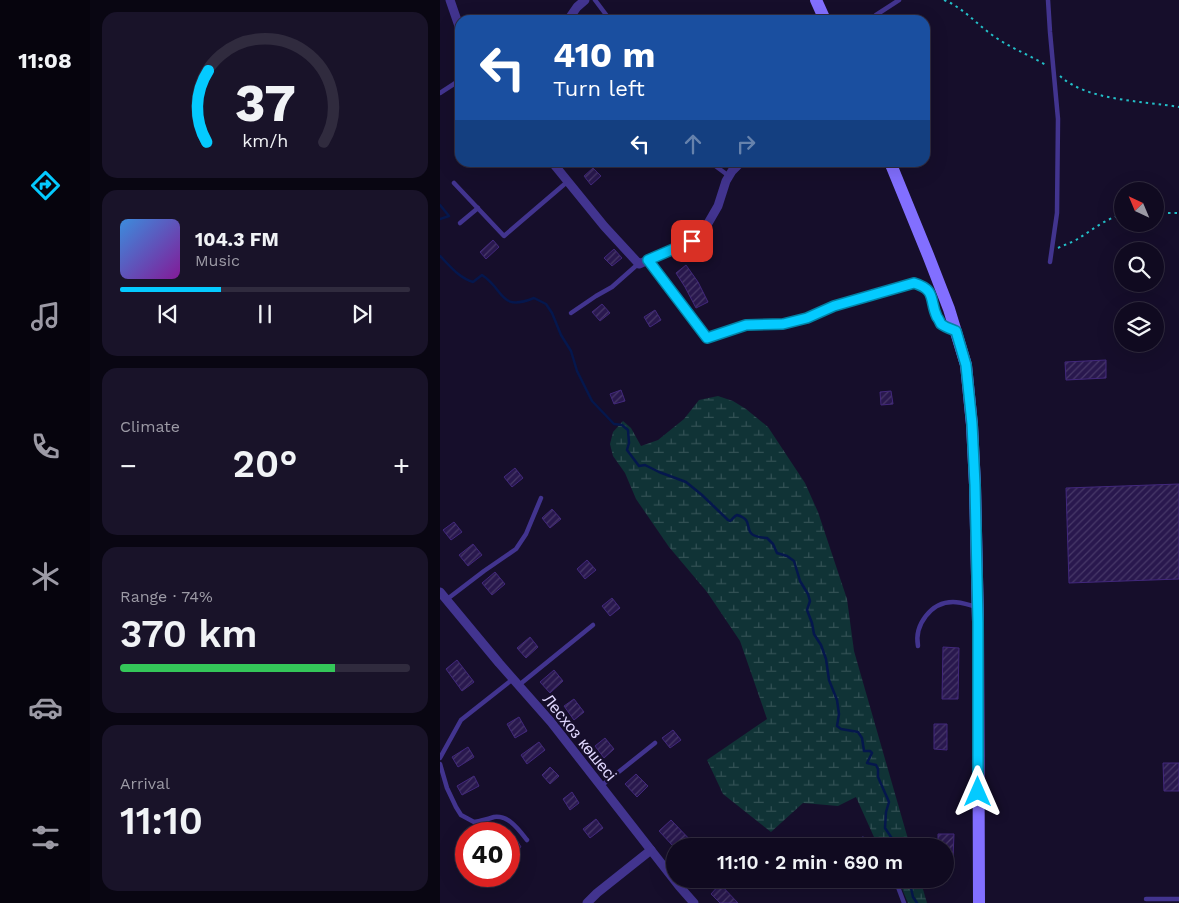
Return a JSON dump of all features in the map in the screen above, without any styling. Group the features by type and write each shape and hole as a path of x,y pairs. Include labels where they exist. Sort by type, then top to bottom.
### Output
{"street":[{"path":"450,0 455,15"},
{"path":"571,15 585,0"},
{"path":"816,0 823,15"},
{"path":"556,167 604,226 639,264 692,241 703,232 718,206 726,181 736,167"},
{"path":"892,167 949,309 966,365 972,424 978,607 979,903"},
{"path":"648,260 707,338 746,325 783,324 807,318 834,306 914,283 921,285 928,291 940,323 956,331"},
{"name":"Лесхоз көшесі","path":"440,592 551,722 694,903"},
{"path":"587,903 651,850"}],"lane":[{"path":"595,0 606,15"},
{"path":"876,15 899,0"},
{"path":"1048,0 1058,119 1057,212 1050,262"},
{"path":"440,92 455,83"},
{"path":"717,167 729,176"},
{"path":"454,183 504,236 567,182"},
{"path":"460,223 478,208"},
{"path":"571,312 612,287 639,264"},
{"path":"446,600 516,549 526,534 542,498"},
{"path":"918,646 919,629 924,617 933,608 942,603 954,601 978,607"},
{"path":"440,758 461,720 593,625"},
{"path":"601,786 655,743"},
{"path":"440,764 447,788 461,815 474,822 496,817 503,818 512,823 527,840"},
{"path":"898,888 904,903"},
{"path":"1146,899 1179,898"}],"path":[{"path":"1164,213 1179,213"},
{"path":"1052,251 1114,218"}],"green space":[{"path":"718,396 733,401 746,409 768,427 805,483 818,512 847,599 854,651 908,838 874,838 856,797 838,806 803,803 771,832 723,794 707,760 767,719 740,641 707,592 669,547 636,499 625,473 613,456 610,444 613,432 623,421 631,428 641,446 658,440 684,419 699,400"},
{"path":"902,888 923,888 927,903 908,903"}],"building":[{"path":"593,168 601,176 591,185 584,176"},
{"path":"493,240 499,247 486,259 480,252"},
{"path":"614,249 622,258 612,266 604,258"},
{"path":"686,265 698,282 708,302 696,308 676,273"},
{"path":"602,304 610,313 600,321 592,312"},
{"path":"655,310 661,320 650,327 644,317"},
{"path":"1106,360 1106,378 1066,380 1065,362"},
{"path":"621,390 625,401 614,404 610,394"},
{"path":"891,391 893,404 881,405 880,392"},
{"path":"515,468 523,478 512,487 504,477"},
{"path":"1179,484 1179,579 1069,583 1066,488"},
{"path":"552,509 561,519 550,528 542,518"},
{"path":"454,522 462,532 451,540 443,530"},
{"path":"473,544 482,555 468,566 459,555"},
{"path":"587,560 596,570 585,579 577,569"},
{"path":"495,572 505,584 492,595 482,583"},
{"path":"612,598 620,608 610,616 602,606"},
{"path":"530,637 538,647 526,658 517,648"},
{"path":"943,647 959,648 958,699 942,699"},
{"path":"457,660 474,682 462,691 446,669"},
{"path":"554,670 563,681 550,693 540,682"},
{"path":"574,699 584,712 574,720 564,706"},
{"path":"519,717 527,731 515,738 507,724"},
{"path":"934,724 947,724 947,750 934,749"},
{"path":"673,730 681,740 670,748 662,738"},
{"path":"605,738 614,749 604,758 595,746"},
{"path":"539,742 545,750 527,764 521,755"},
{"path":"468,747 474,757 458,767 452,757"},
{"path":"1163,763 1179,763 1179,791 1164,791"},
{"path":"550,767 559,776 550,784 542,775"},
{"path":"636,774 648,786 637,797 625,784"},
{"path":"474,776 479,786 462,795 457,786"},
{"path":"572,792 579,803 570,810 563,799"},
{"path":"596,819 603,828 590,838 583,829"},
{"path":"671,820 688,838 666,838 659,831"},
{"path":"938,834 954,834 954,838 938,838"},
{"path":"716,888 724,888 738,903 720,903 711,894"}],"waterway":[{"path":"440,205 449,216 440,219"},
{"path":"440,256 463,278 473,282 482,275 508,301 523,302 534,298 546,304 571,351 577,371 592,401 614,424 622,425 628,430 629,443 627,450 639,466 645,465 686,482 728,520 730,521 737,515 743,518 747,521 752,534 767,538 773,544 777,553 787,556 794,561 800,581 808,594 810,601 807,610 814,634 821,645 826,659 829,680 837,700 839,714 837,726 841,729 858,732 862,738 864,751 872,753 867,763 876,765 878,777 889,802 885,828 892,838"},
{"path":"911,888 917,903"}],"route":[{"path":"692,241 648,260 707,338 746,325 783,324 807,318 834,306 914,283 921,285 928,291 940,323 956,331 966,365 972,424 975,485 978,622 978,792"}]}
